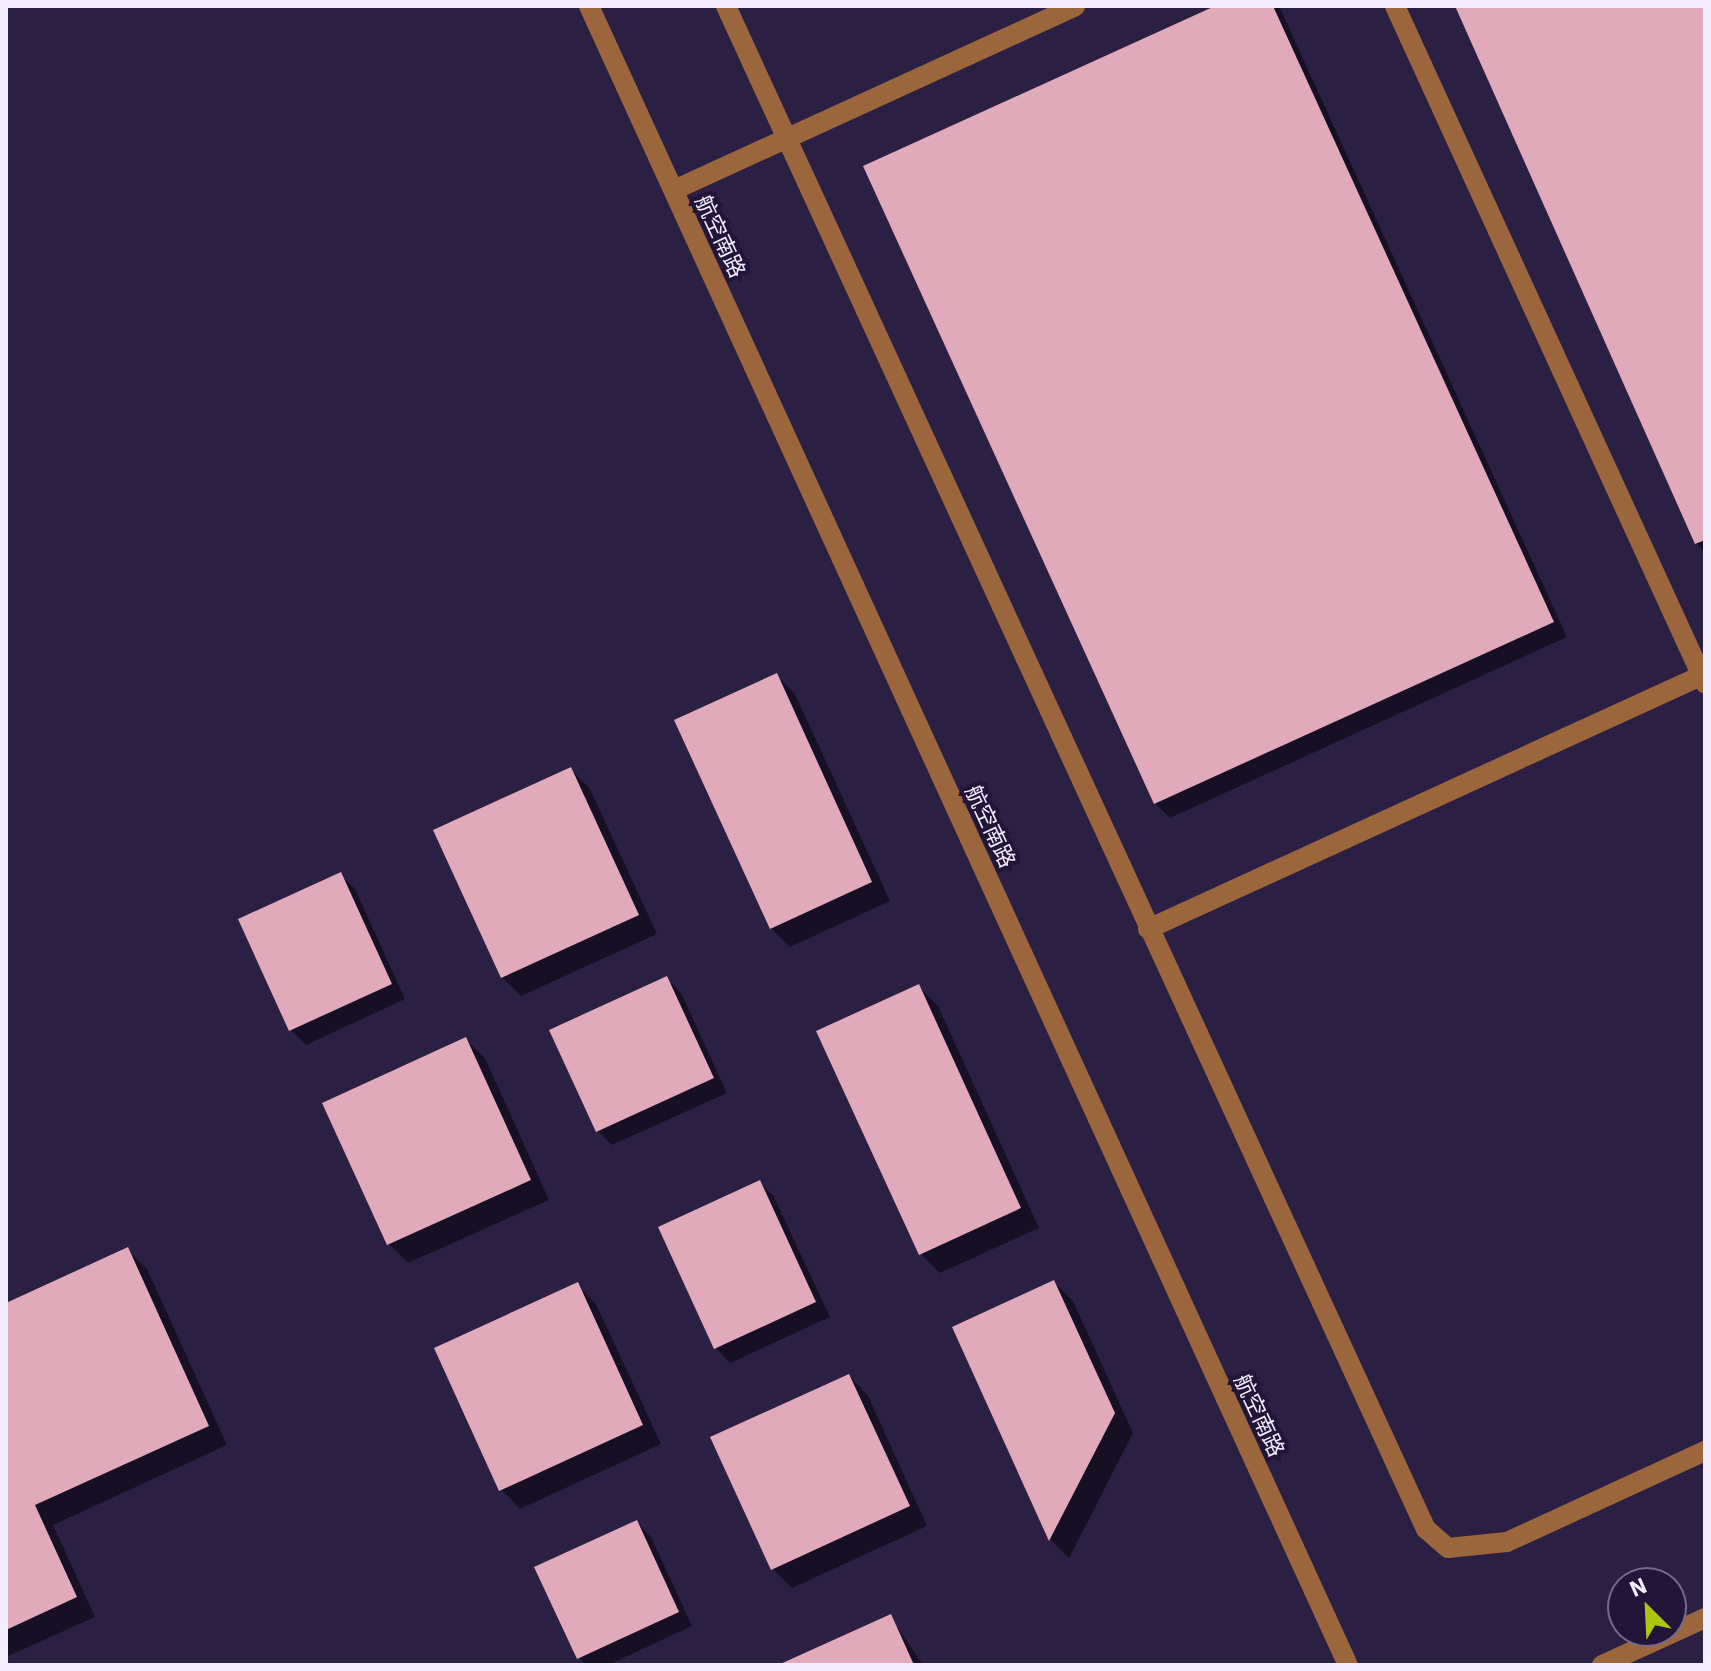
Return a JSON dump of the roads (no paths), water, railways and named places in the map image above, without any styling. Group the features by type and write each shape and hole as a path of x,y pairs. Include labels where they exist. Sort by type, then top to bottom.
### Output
{"street":[{"name":"航空南路","path":"589,6 1348,1665"},
{"path":"726,6 1426,1529 1448,1548 1507,1542 1705,1451"},
{"path":"674,190 1075,6"},
{"path":"1148,929 1704,678 1395,6"},
{"path":"1602,1665 1705,1618"}]}
